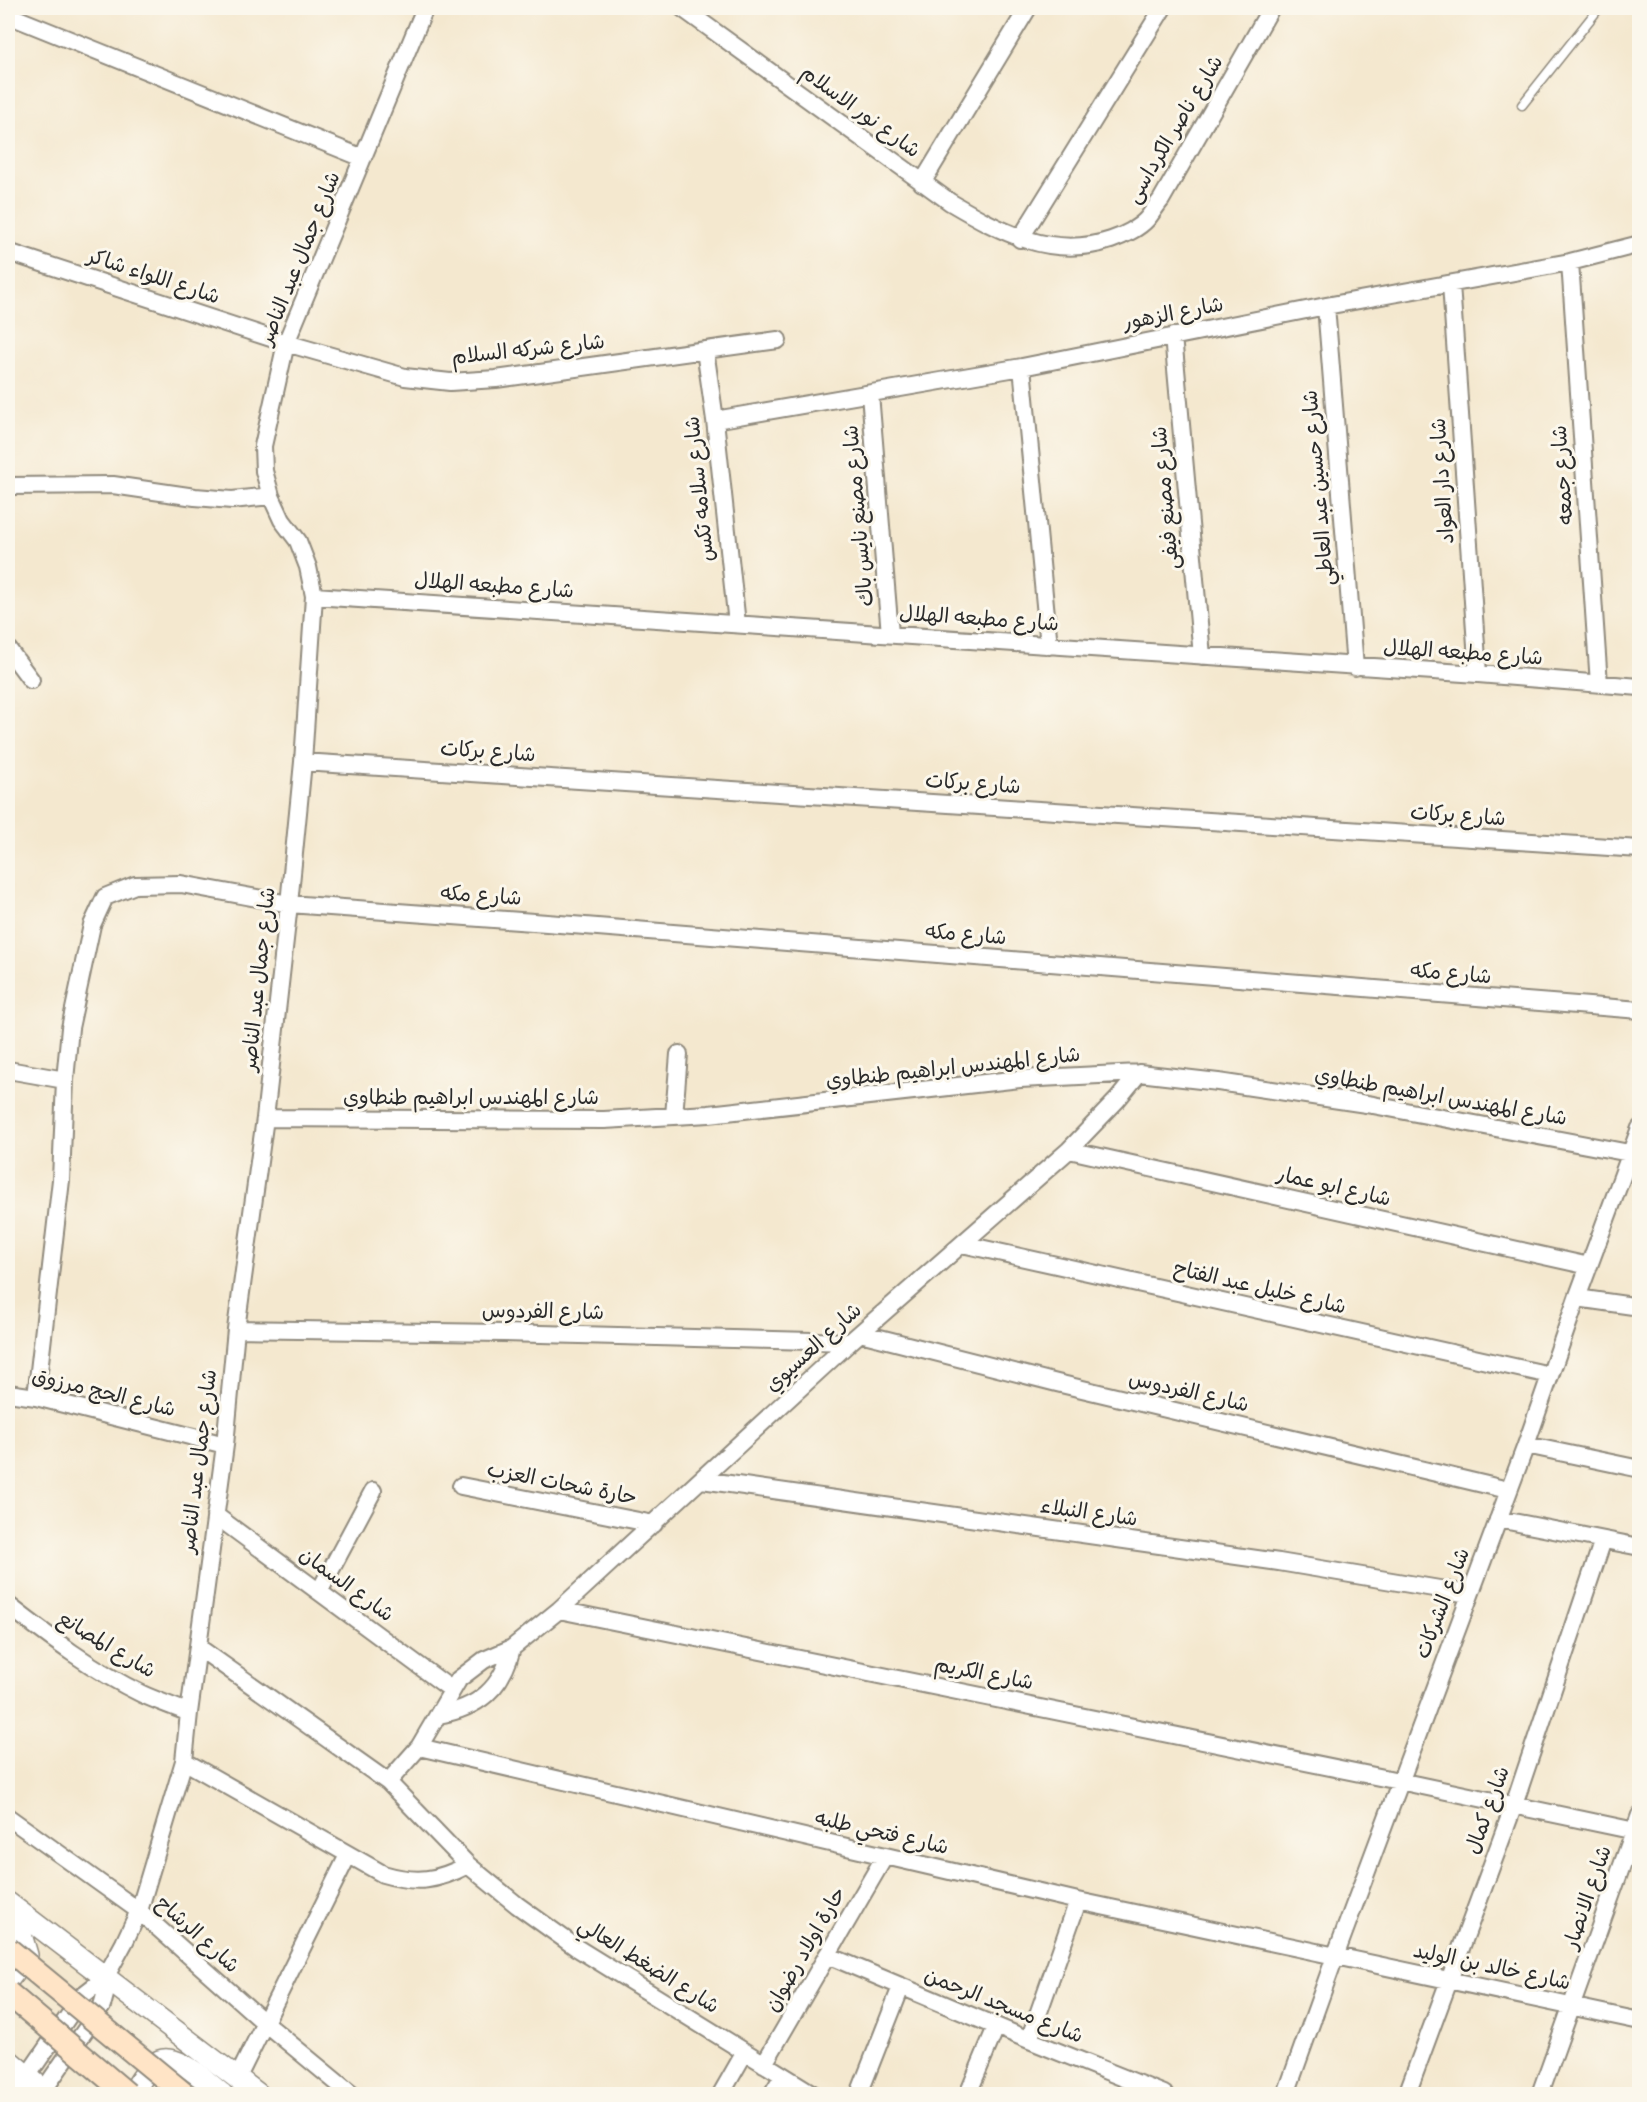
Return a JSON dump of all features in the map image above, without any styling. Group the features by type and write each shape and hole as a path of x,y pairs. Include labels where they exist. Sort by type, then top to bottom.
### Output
{"main road":[{"path":"8,1949 184,2094"},
{"path":"8,1993 130,2094"}],"street":[{"name":"شارع جمال عبد الناصر","path":"15,2094 82,1995 105,1978 139,1911 184,1761 225,1445 236,1329 289,904 303,762 314,596 308,567 298,541 282,520 271,496 264,471 263,446 286,343 425,8"},
{"name":"شارع نور الاسلام","path":"682,8 922,183 976,218 1020,239"},
{"path":"922,183 1028,8"},
{"path":"1020,239 1163,8"},
{"name":"شارع ناصر الكرداسى","path":"1020,239 1062,248 1092,246 1121,236 1146,220 1161,200 1264,10"},
{"path":"8,15 363,158"},
{"name":"شارع الزهور","path":"715,420 1022,367 1326,306 1570,262 1640,244"},
{"name":"شارع اللواء شاكر","path":"8,252 286,343"},
{"name":"شارع جمعه","path":"1570,262 1599,684"},
{"name":"شارع دار العواد","path":"1451,284 1478,674"},
{"name":"شارع حسين عبد العاطي","path":"1326,306 1355,667"},
{"name":"شارع مصنع فيفى","path":"1173,336 1202,656"},
{"name":"شارع شركه السلام","path":"286,343 405,377 450,382 496,379 778,340"},
{"name":"شارع سلامه تكس","path":"705,350 715,420 737,624"},
{"path":"1022,367 1049,646"},
{"name":"شارع مصنع نايس باك","path":"870,394 891,634"},
{"path":"8,486 114,485 232,500 271,496"},
{"name":"شارع مطبعه الهلال","path":"314,596 1478,674 1640,687"},
{"path":"8,649 31,680"},
{"name":"شارع بركات","path":"303,762 1640,849"},
{"name":"شارع مكه","path":"36,1397 61,1180 65,1080 70,1028 92,925 105,897 135,885 181,884 289,904 547,922 1640,1010"},
{"path":"674,1116 679,1054"},
{"path":"8,1070 65,1080"},
{"name":"شارع المهندس ابراهيم طنطاوي","path":"264,1118 604,1120 818,1103 1020,1079 1139,1073 1373,1105 1635,1155"},
{"name":"شارع العسيوي","path":"388,1782 419,1747 452,1690 471,1669 484,1660 512,1648 560,1610 855,1338 1069,1150 1094,1126 1139,1073"},
{"name":"شارع الشركات","path":"1286,2094 1399,1781 1526,1444 1577,1298 1635,1155 1640,1128"},
{"name":"شارع ابو عمار","path":"1069,1150 1589,1266"},
{"name":"شارع خليل عبد الفتاح","path":"962,1244 1550,1375"},
{"path":"1577,1298 1640,1307"},
{"name":"شارع الفردوس","path":"236,1329 855,1338 1057,1383 1508,1490"},
{"name":"شارع الحج مرزوق","path":"8,1393 36,1397 225,1445"},
{"path":"1526,1444 1640,1469"},
{"name":"شارع النبلاء","path":"702,1480 1279,1562 1469,1594"},
{"name":"حارة شحات العزب","path":"461,1486 654,1524"},
{"path":"319,1592 373,1491"},
{"name":"شارع السمان","path":"215,1515 452,1690"},
{"path":"1498,1519 1640,1547"},
{"name":"شارع كمال","path":"1407,2094 1514,1805 1603,1540"},
{"name":"شارع المصانع","path":"8,1605 45,1634 92,1665 140,1693 189,1713"},
{"name":"شارع الكريم","path":"560,1610 1514,1805 1638,1826"},
{"name":"شارع الضغط العالي","path":"198,1647 388,1782 468,1865 517,1905 577,1948 813,2094"},
{"path":"438,1715 455,1712 486,1695 498,1682 507,1667 512,1648"},
{"name":"شارع فتحي طلبه","path":"419,1747 1078,1901 1336,1954"},
{"path":"184,1761 383,1874 402,1880 425,1881 447,1875 468,1865"},
{"name":"شارع الرشاح","path":"8,1817 139,1911 265,2023 351,2094"},
{"name":"شارع الانصار","path":"1540,2094 1638,1826"},
{"path":"237,2079 348,1855"},
{"name":"حارة اولاد رضوان","path":"764,2064 885,1856"},
{"path":"1029,2040 1078,1901"},
{"path":"8,1904 257,2094"},
{"path":"8,1927 21,1938 27,1955 8,1980"},
{"name":"شارع مسجد الرحمن","path":"827,1954 996,2027 1164,2094"},
{"name":"شارع خالد بن الوليد","path":"1336,1954 1640,2021"},
{"name":"شارع جمال عبد الناصر","path":"44,2093 102,2006 105,1995 105,1978"},
{"path":"859,2094 902,1987"},
{"path":"968,2094 996,2027"},
{"path":"721,2094 745,2052"},
{"path":"130,2094 153,2065 166,2059 181,2063 222,2094"},
{"path":"8,2060 44,2093"},
{"path":"772,2094 783,2076"}],"lane":[{"path":"1522,105 1599,8"}]}
